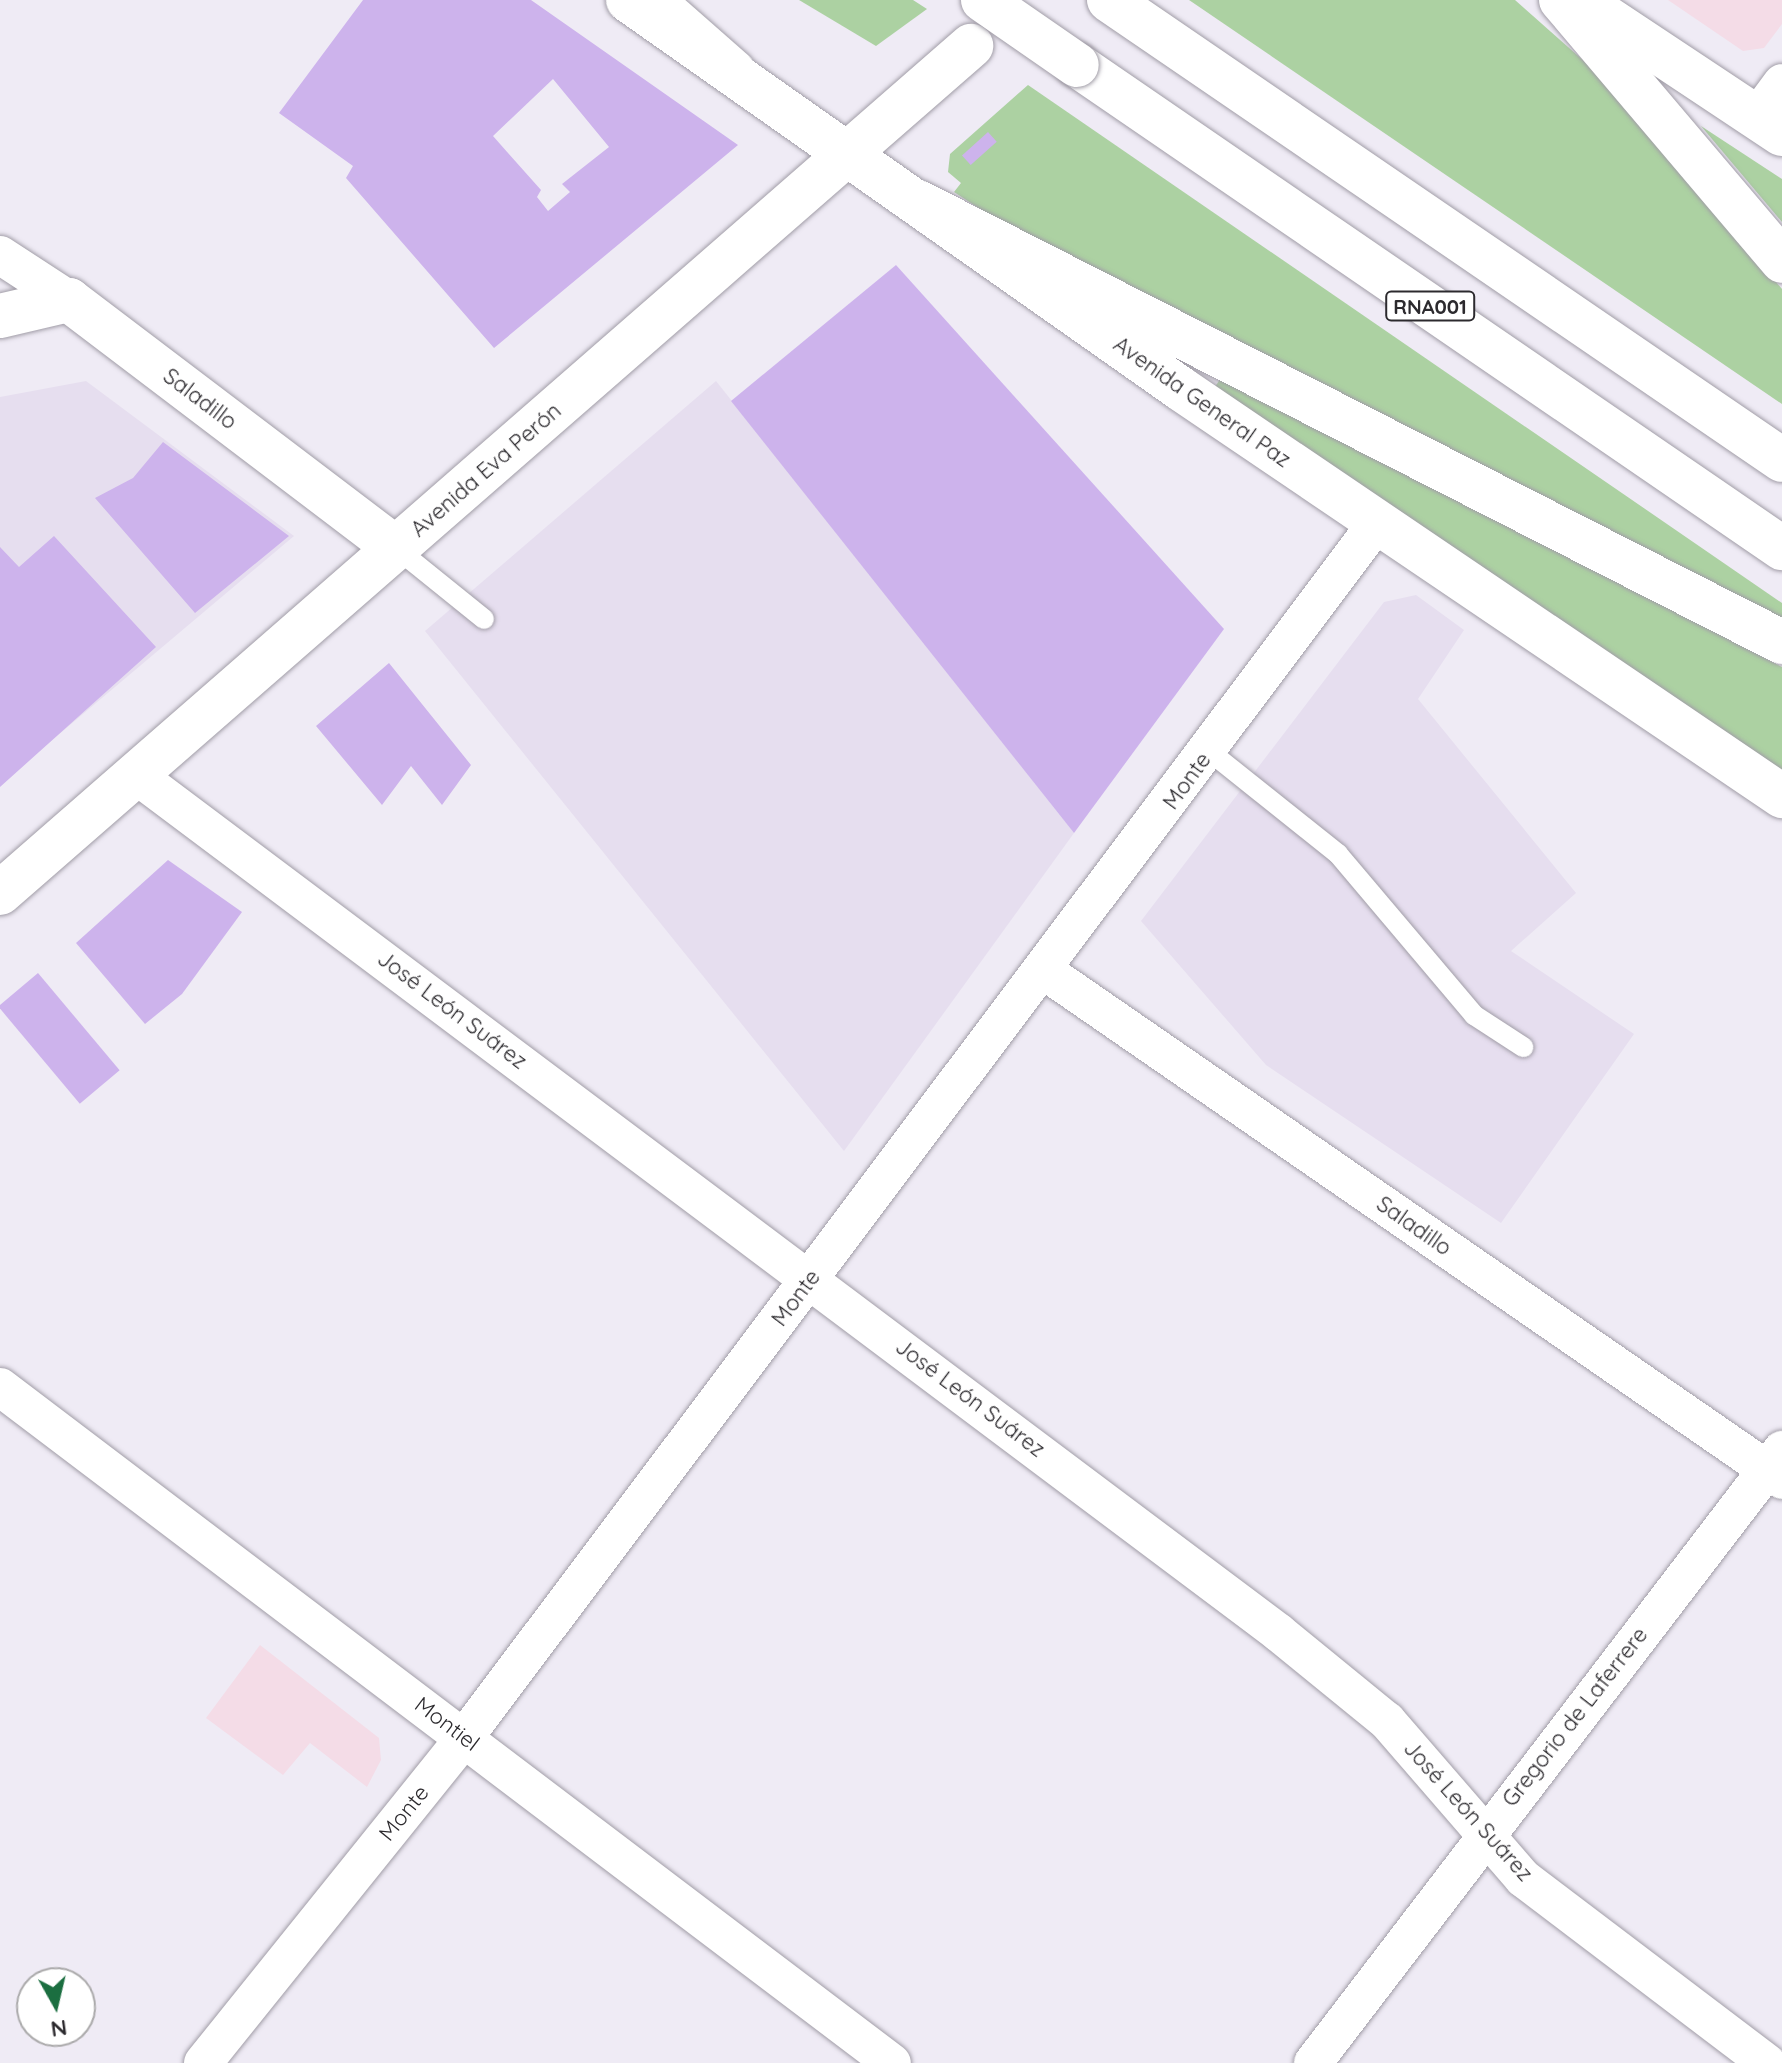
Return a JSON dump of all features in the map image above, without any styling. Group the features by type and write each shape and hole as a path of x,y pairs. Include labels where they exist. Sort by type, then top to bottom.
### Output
{"main road":[{"name":"Avenida General Paz","path":"628,0 734,72 847,157 918,202 1377,523 1782,796"},
{"path":"652,0 734,72"},
{"name":"RNA001","path":"983,0 1782,548"},
{"path":"1561,0 1782,261"},
{"path":"1580,0 1774,111"},
{"name":"RNA001","path":"1126,12 1782,460"},
{"name":"Avenida Eva Perón","path":"0,893 971,46"},
{"path":"918,202 1782,642"},
{"path":"0,316 69,300"},
{"name":"Saladillo","path":"69,300 396,548"}],"street":[{"name":"Saladillo","path":"0,255 69,300"},
{"name":"Monte","path":"203,2063 464,1738 811,1277 1046,972 1377,523"},
{"name":"José León Suárez","path":"136,775 811,1277 1387,1721 1487,1832 1523,1878 1767,2063"},
{"name":"Saladillo","path":"1046,972 1777,1466"},
{"name":"Montiel","path":"0,1387 892,2063"},
{"name":"Gregorio de Laferrere","path":"1313,2063 1487,1832 1777,1466"}],"lane":[{"path":"396,548 484,619"},
{"path":"1209,751 1338,854 1474,1015 1523,1047"}],"shaded area":[{"path":"1668,0 1782,0 1782,24 1764,48 1743,51"},
{"path":"86,381 294,536 0,784 0,397"},
{"path":"716,381 1074,833 844,1151 425,631"},
{"path":"1416,595 1464,630 1418,699 1576,893 1511,951 1634,1034 1501,1223 1266,1065 1141,921 1384,602"},
{"path":"260,1645 379,1738 381,1760 367,1787 310,1743 283,1775 206,1718"}],"green space":[{"path":"799,0 913,0 927,9 876,46"},
{"path":"1189,0 1515,0 1594,70 1782,289 1782,404"},
{"path":"1028,85 1782,603 1782,627 1021,236 954,192 961,183 948,172 950,154"},
{"path":"1701,126 1782,179 1782,222"},
{"path":"1222,376 1782,667 1782,770 1215,387"}],"building":[{"path":"363,0 531,0 738,145 494,348 346,178 353,166 279,113","holes":["553,79 609,147 562,184 570,192 548,211 537,197 541,190 493,136"]},
{"path":"988,132 997,142 971,165 962,155"},
{"path":"896,265 1224,629 1074,833 731,401"},
{"path":"163,442 289,536 195,613 95,498 133,478"},
{"path":"54,536 156,647 0,787 0,547 19,567"},
{"path":"389,663 471,765 442,805 411,766 382,805 316,726"},
{"path":"168,860 242,912 182,994 145,1024 76,943"},
{"path":"38,973 120,1070 80,1104 0,1009 0,1005"}]}
